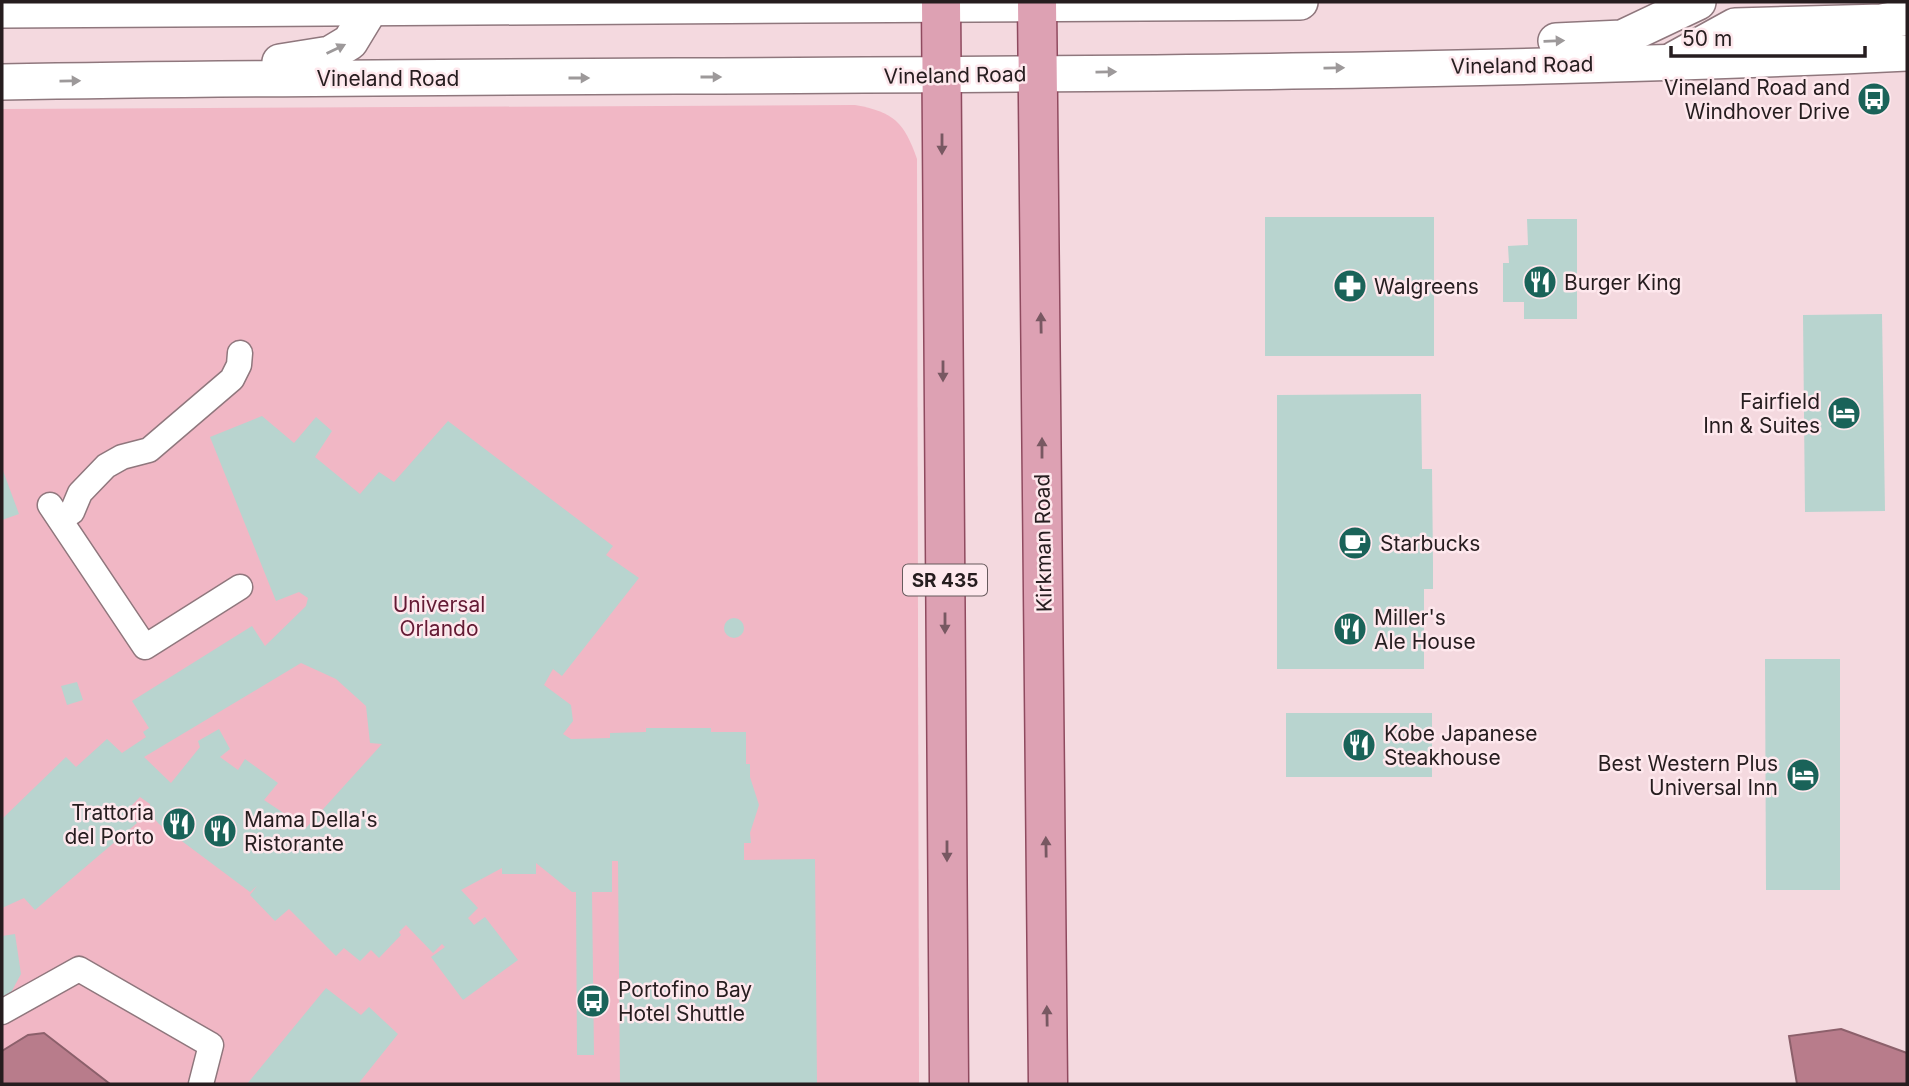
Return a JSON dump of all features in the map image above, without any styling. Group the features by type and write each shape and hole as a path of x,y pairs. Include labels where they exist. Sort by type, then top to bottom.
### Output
{"main road":[{"path":"2,10 1300,2"},
{"path":"1441,67 1503,43 1622,38 1698,2"},
{"name":"SR 435","path":"941,3 949,1084"},
{"name":"Kirkman Road","path":"1037,3 1048,1084"},
{"path":"173,79 330,54 350,42 370,9"},
{"path":"1669,62 1735,26 1882,22 1907,17"},
{"name":"Vineland Road","path":"2,82 941,76 1669,62 1907,53"}],"street":[{"path":"240,353 239,365 232,379 149,450 122,457 106,466 80,494 72,512 55,512 145,647 240,587"},
{"path":"2,1012 79,969 211,1045 201,1084"}],"green space":[{"name":"Universal Orlando","path":"855,105 879,111 896,121 907,136 917,159 919,1084 2,1084 2,109"}],"shaded area":[{"path":"1841,1029 1907,1053 1907,1084 1797,1084 1789,1036"},
{"path":"44,1033 110,1084 2,1084 2,1051 28,1035"}],"building":[{"name":"Walgreens","path":"1265,217 1434,217 1434,356 1265,356"},
{"name":"Burger King","path":"1527,219 1577,219 1577,319 1524,319 1524,302 1503,302 1503,263 1509,263 1508,246 1528,245"},
{"name":"Fairfield Inn & Suites","path":"1882,314 1885,511 1805,512 1803,315"},
{"path":"1421,394 1422,469 1432,469 1433,589 1424,589 1424,669 1277,669 1277,395"},
{"path":"262,416 294,443 316,417 332,431 315,457 360,494 379,472 394,482 448,421 613,546 606,555 639,578 562,676 553,669 544,685 571,705 573,721 563,734 571,739 610,738 610,733 646,732 646,728 711,728 711,732 746,732 746,764 750,764 750,777 759,805 750,833 751,843 744,843 744,860 815,859 817,1084 620,1084 618,861 612,861 612,892 592,892 594,1055 577,1055 576,892 572,892 536,863 536,874 502,874 502,868 461,890 478,908 468,918 474,925 485,917 518,960 463,1000 431,957 445,947 442,944 433,953 406,925 399,932 401,935 379,958 371,950 360,961 344,948 336,956 289,909 275,921 250,895 257,886 250,892 159,824 152,816 150,804 140,797 127,810 137,823 35,910 24,898 2,908 2,819 66,757 76,767 107,739 122,753 146,737 143,732 149,728 132,701 252,626 265,646 306,606 308,598 299,592 276,601 210,437","holes":["301,663 336,679 366,706 370,743 382,744 306,828 264,800 278,783 245,759 238,770 220,757 230,749 219,729 198,741 200,747 171,783 144,757"]},
{"path":"2,468 19,514 2,520"},
{"path":"734,618 741,621 744,628 741,635 734,638 727,635 724,628 727,621"},
{"name":"Best Western Plus Universal Inn","path":"1765,659 1840,659 1840,890 1766,890"},
{"path":"77,682 83,700 67,705 61,686"},
{"name":"Kobe Japanese Steakhouse","path":"1286,713 1432,713 1432,777 1286,777"},
{"path":"15,934 21,974 8,998 2,1001 2,936"},
{"path":"326,988 361,1015 369,1007 398,1034 358,1084 247,1084"}],"place":[{"name":"Vineland Road and Windhover Drive","path":"1874,99"},
{"name":"Burger King","path":"1540,282"},
{"name":"Walgreens","path":"1350,286"},
{"name":"Fairfield Inn & Suites","path":"1844,413"},
{"name":"Starbucks","path":"1355,543"},
{"name":"Miller's Ale House","path":"1350,629"},
{"name":"Kobe Japanese Steakhouse","path":"1359,745"},
{"name":"Best Western Plus Universal Inn","path":"1803,775"},
{"name":"Trattoria del Porto","path":"179,824"},
{"name":"Mama Della's Ristorante","path":"220,831"},
{"name":"Portofino Bay Hotel Shuttle","path":"593,1001"}]}
